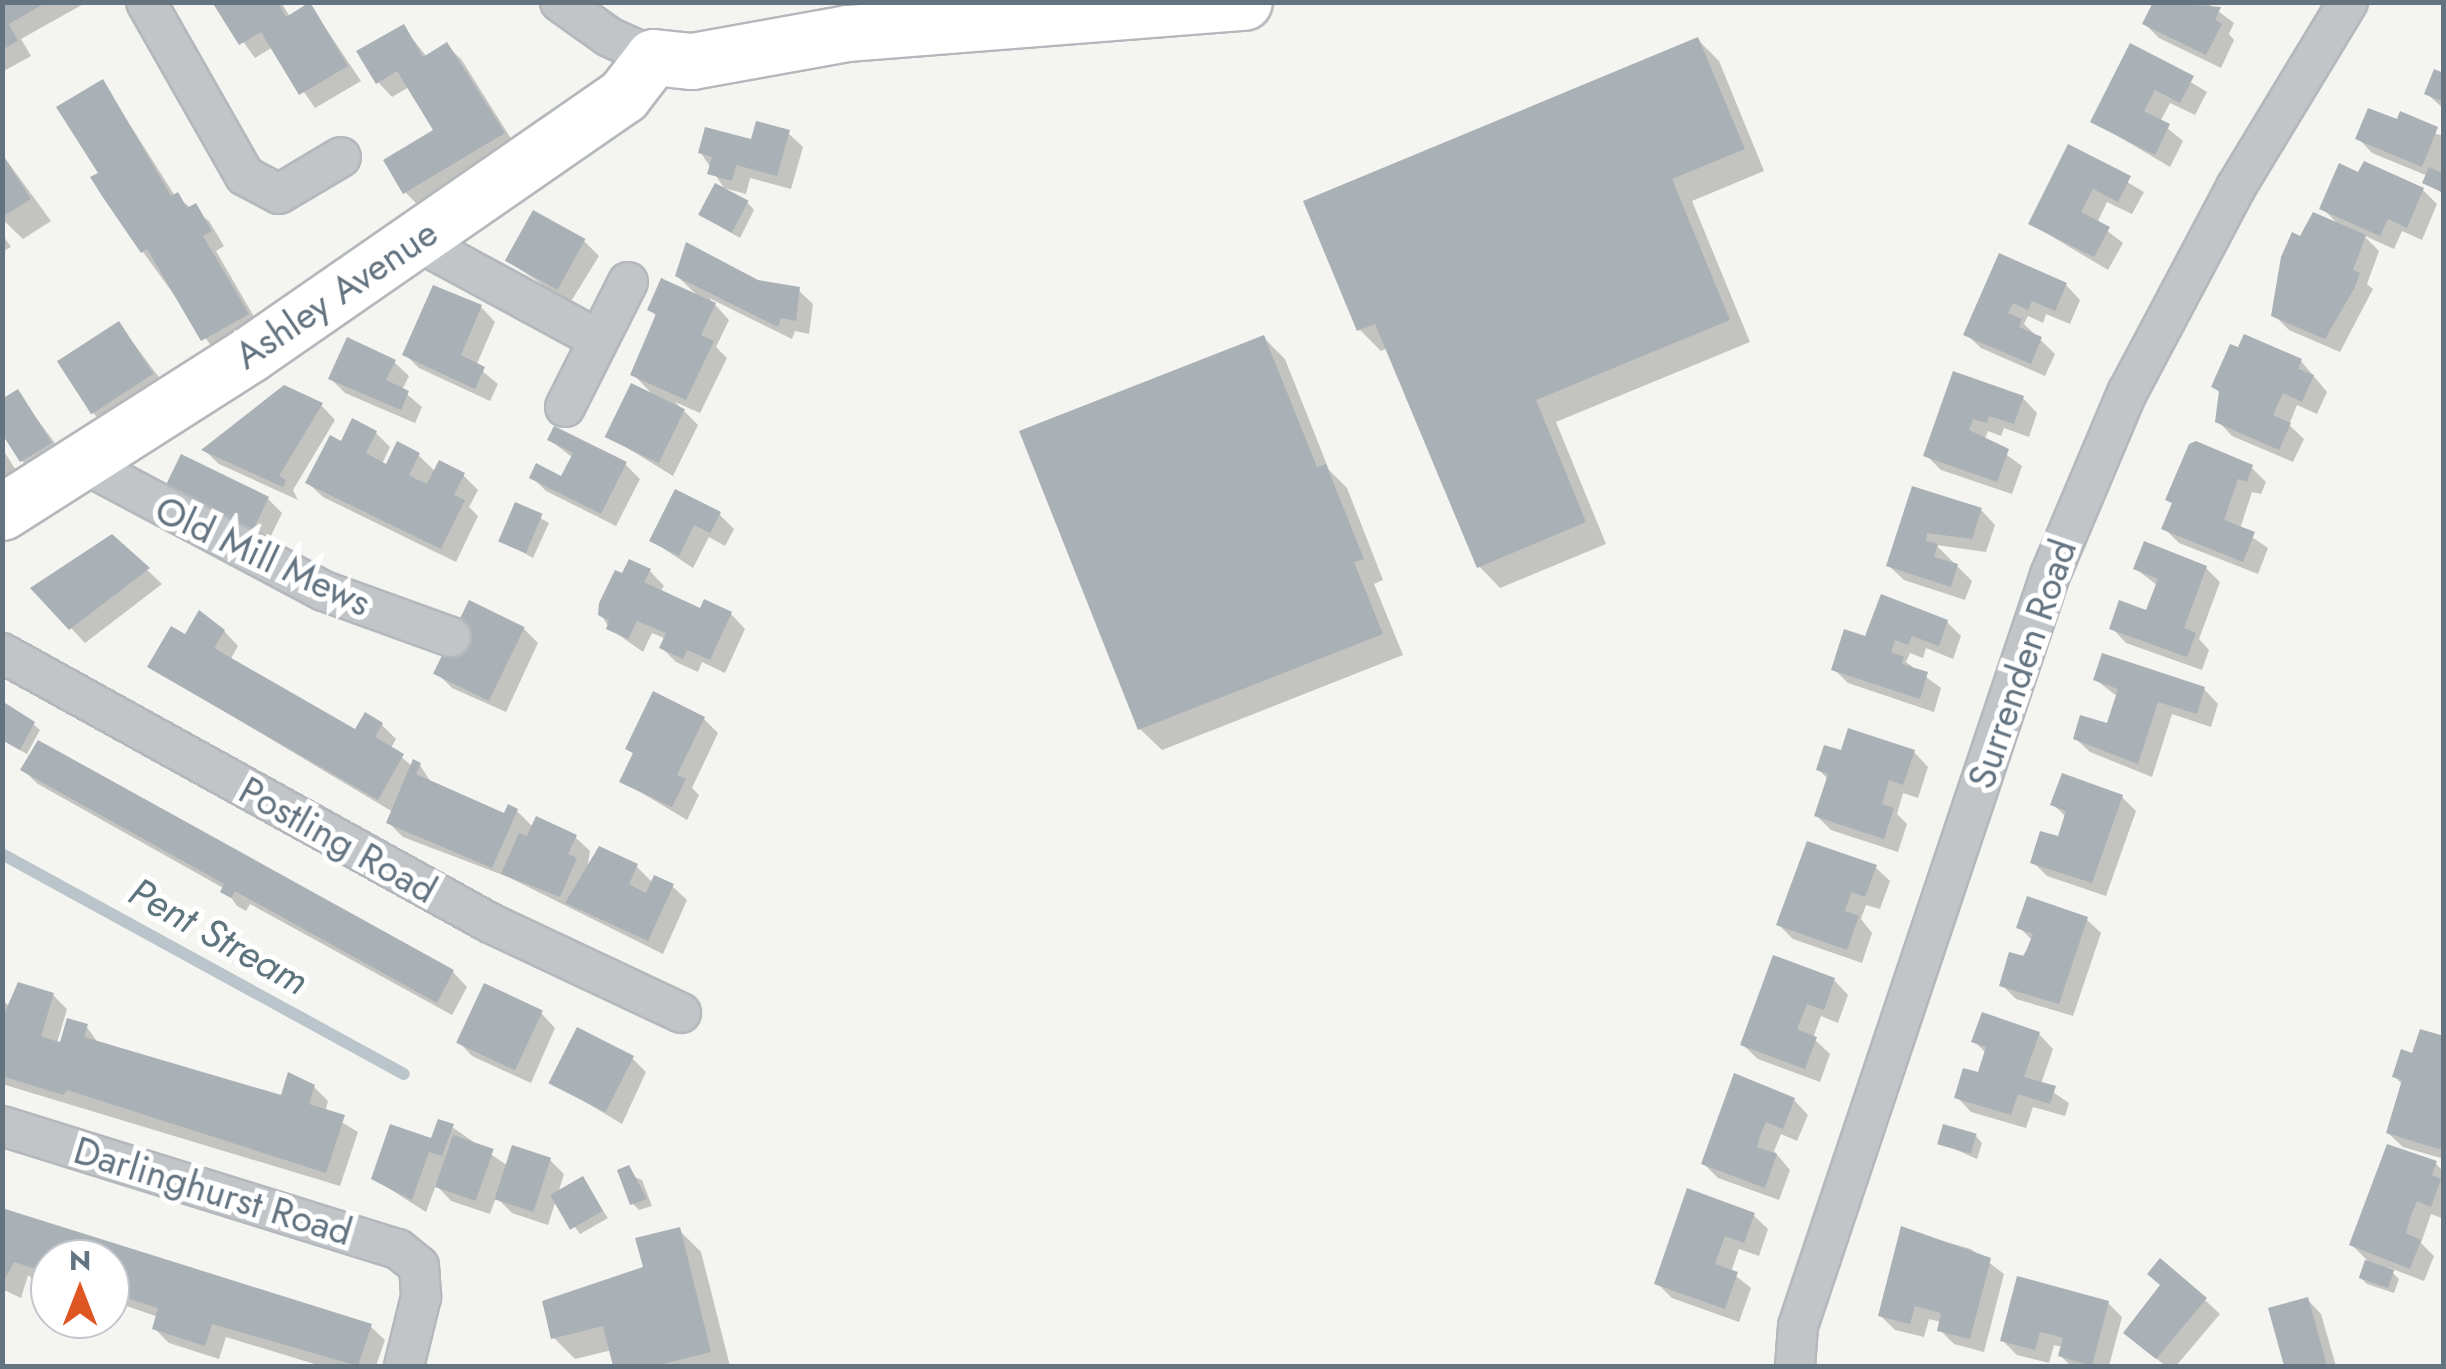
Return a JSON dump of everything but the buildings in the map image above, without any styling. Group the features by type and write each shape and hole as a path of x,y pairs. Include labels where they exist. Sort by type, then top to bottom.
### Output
{"street":[{"path":"146,2 245,176 280,194 341,157"},
{"path":"560,2 608,38 653,57 692,61 848,33 1244,2"},
{"name":"Surrenden Road","path":"1795,1366 1798,1326 2050,575 2127,393 2253,157 2348,2"},
{"name":"Ashley Avenue","path":"2,512 415,240 623,96 653,57"},
{"path":"415,240 597,339"},
{"path":"565,407 628,282"},
{"name":"Old Mill Mews","path":"81,462 324,591 451,637"},
{"name":"Postling Road","path":"2,653 490,923 681,1013"},
{"name":"Darlinghurst Road","path":"2,1126 398,1250 419,1266 420,1297 404,1366"}],"waterway":[{"name":"Pent Stream","path":"2,854 404,1074"}]}
